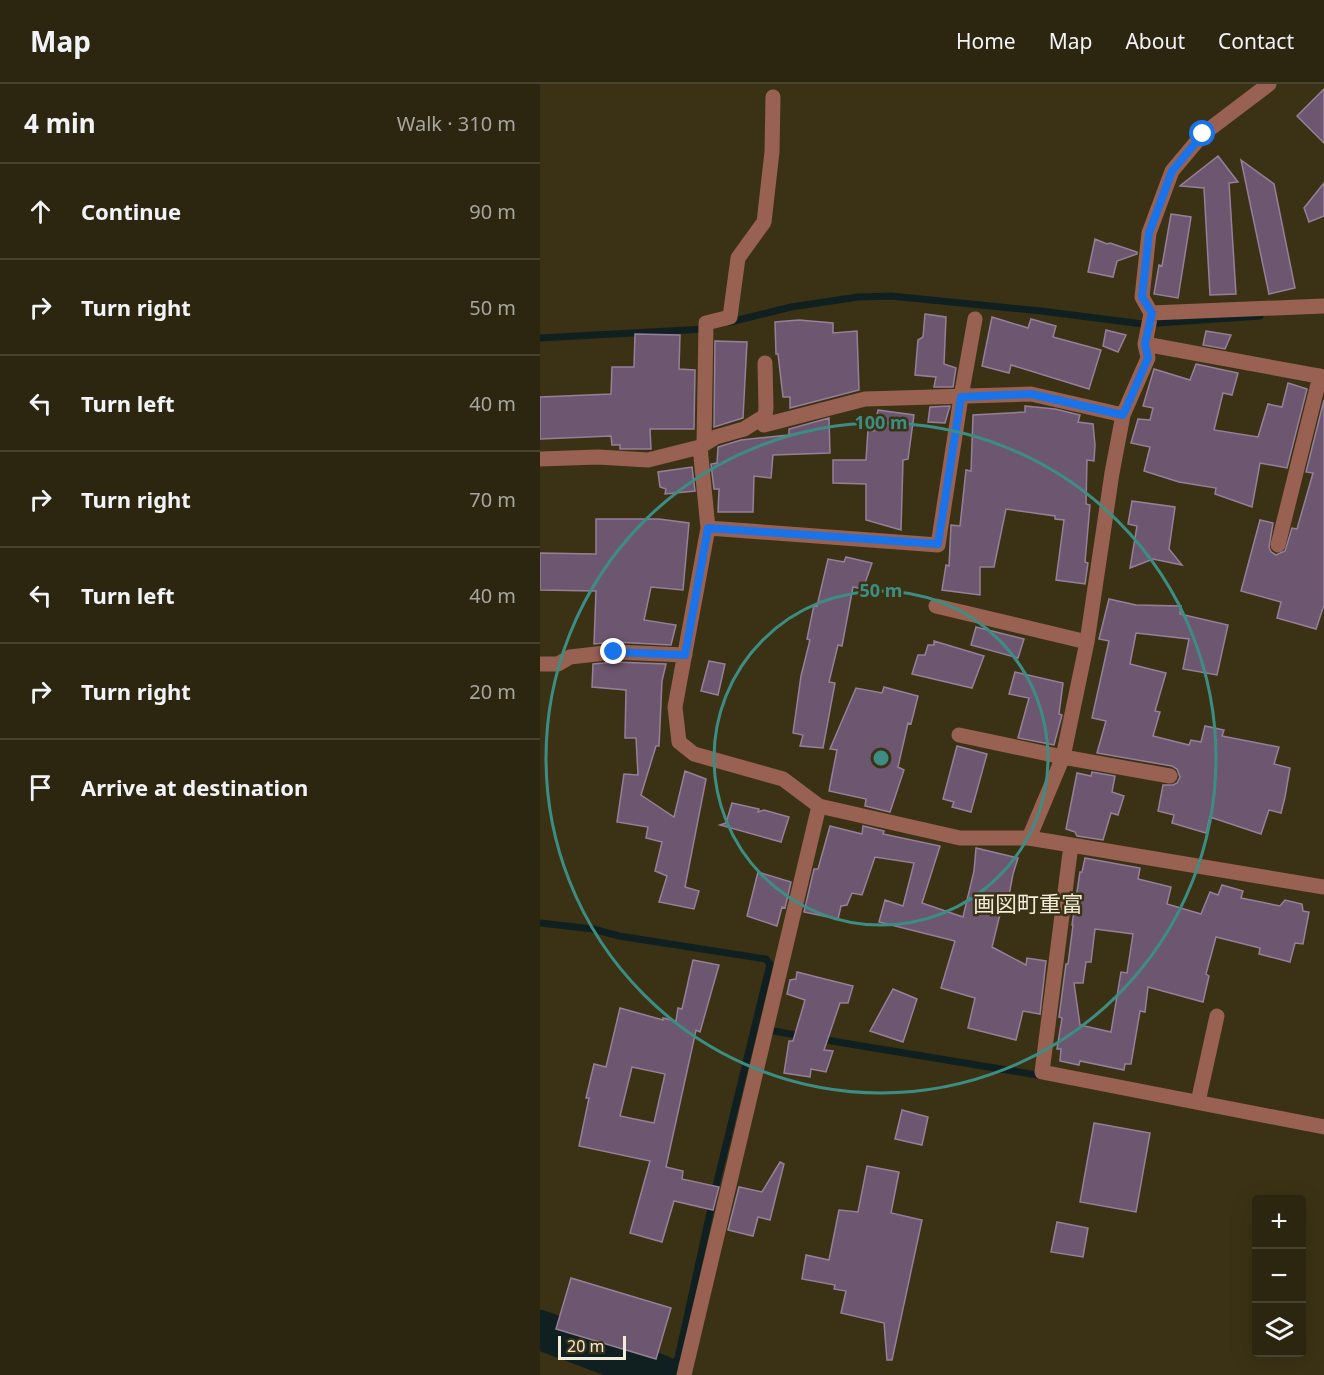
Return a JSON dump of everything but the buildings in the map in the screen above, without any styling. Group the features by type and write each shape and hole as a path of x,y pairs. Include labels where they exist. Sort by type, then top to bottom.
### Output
{"street":[{"path":"1029,838 1063,757 1087,642 1123,415 1148,358 1145,344 1152,313 1142,297 1149,233 1172,171 1203,134 1269,84"},
{"path":"773,97 772,152 764,222 738,258 730,317 706,323 702,446 708,528 675,707 679,742 694,754 783,779 819,806 960,838 1029,838 1324,887"},
{"path":"1152,313 1324,306"},
{"path":"708,528 938,544 975,319"},
{"path":"1145,344 1322,377 1278,545"},
{"path":"765,363 764,425 865,399 1031,394 1123,415"},
{"path":"540,459 598,457 648,460 702,446 716,436 744,429 765,416"},
{"path":"936,606 1087,642"},
{"path":"540,664 558,664 570,657 614,652 685,655"},
{"path":"959,735 1170,776"},
{"path":"685,1372 819,806"},
{"path":"1071,845 1042,1072 1324,1127"},
{"path":"1198,1102 1217,1016"}],"waterway":[{"path":"730,322 791,307 858,297 891,296 1143,324 1260,316"},
{"path":"540,338 705,329"},
{"path":"540,923 593,929 619,936 766,959 770,964 715,1190 678,1358 667,1375"},
{"path":"767,1030 803,1036"},
{"path":"820,1039 1043,1076"},
{"path":"540,1330 661,1375"}],"district":[{"name":"画図町重富","path":"1028,904"}],"route":[{"path":"614,652 685,655 708,528 938,544 961,397 1031,394 1123,415 1148,358 1145,344 1152,313 1142,297 1149,233 1172,171 1203,134"}]}
